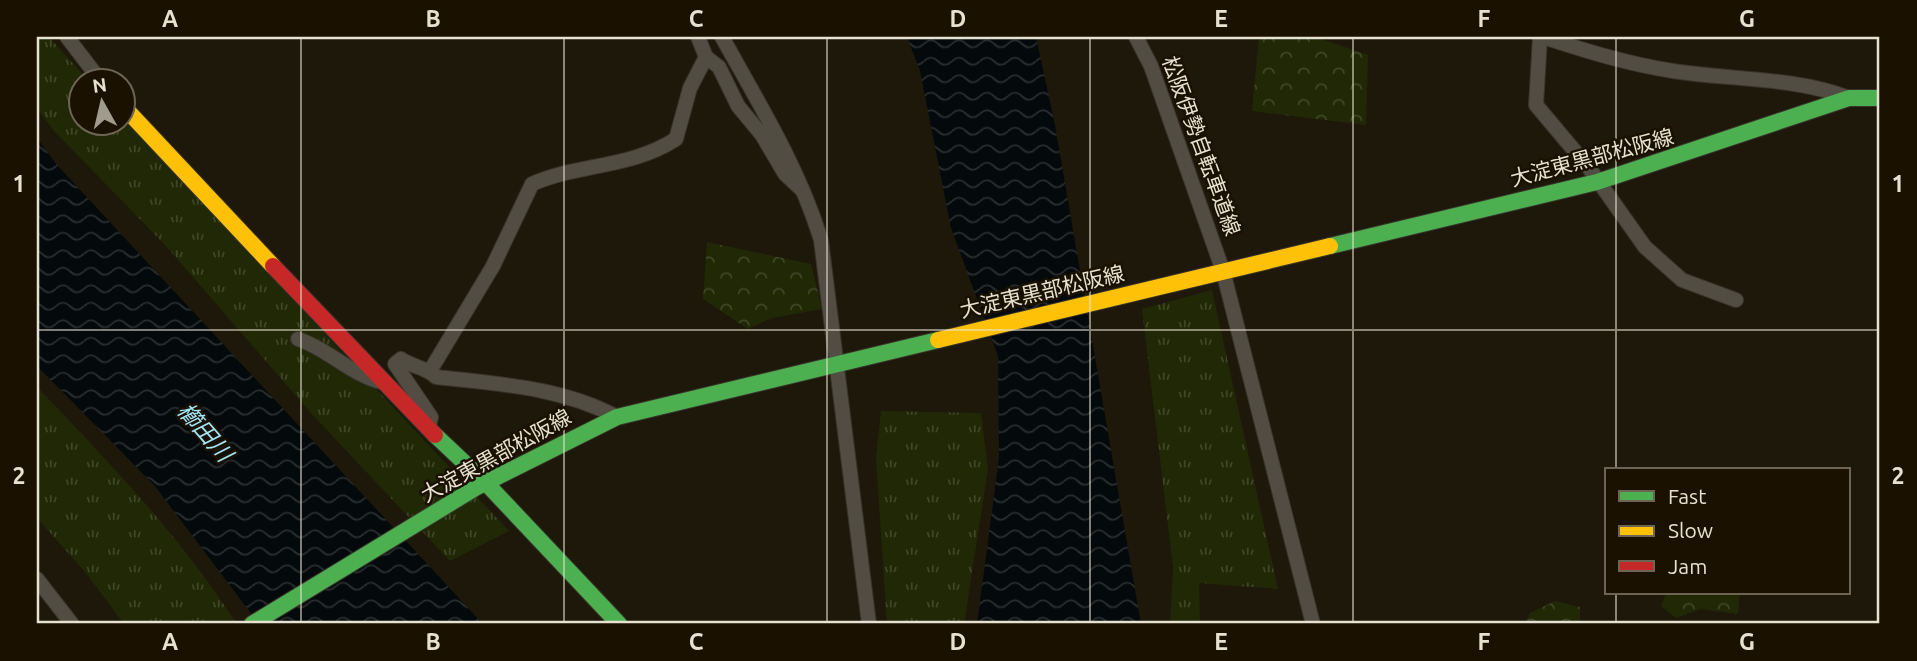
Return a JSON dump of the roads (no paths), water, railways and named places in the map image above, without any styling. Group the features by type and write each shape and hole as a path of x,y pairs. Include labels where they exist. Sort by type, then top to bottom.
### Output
{"main road":[{"name":"大淀東黒部松阪線","path":"252,624 480,487 565,441 617,417 1597,182 1849,98 1880,98"},
{"path":"136,120 382,382 429,427 480,487 619,624"}],"street":[{"path":"67,37 89,66"},
{"path":"698,37 706,57 719,67 738,106 762,135 785,174 803,191"},
{"path":"722,37 803,191 821,240 841,362 869,624"},
{"name":"松阪伊勢自転車道線","path":"1136,37 1150,66 1217,272 1313,624"},
{"path":"1736,300 1682,280 1645,247 1536,105 1541,37 1596,55 1673,71 1816,88 1849,98"},
{"path":"430,371 493,266 532,184 548,177 634,160 676,139 694,78 706,57"},
{"path":"298,339 314,344 363,377 382,382"},
{"path":"429,427 431,417 395,365 401,359 410,366 430,371 436,377 536,388 598,407 617,417"},
{"path":"37,579 72,624"}],"water":[{"path":"907,37 1036,37 1055,125 1141,624 977,624 999,458 998,356 951,228 920,71"},
{"name":"櫛田川","path":"37,138 57,165 483,624 259,624 154,485 37,366"}]}
